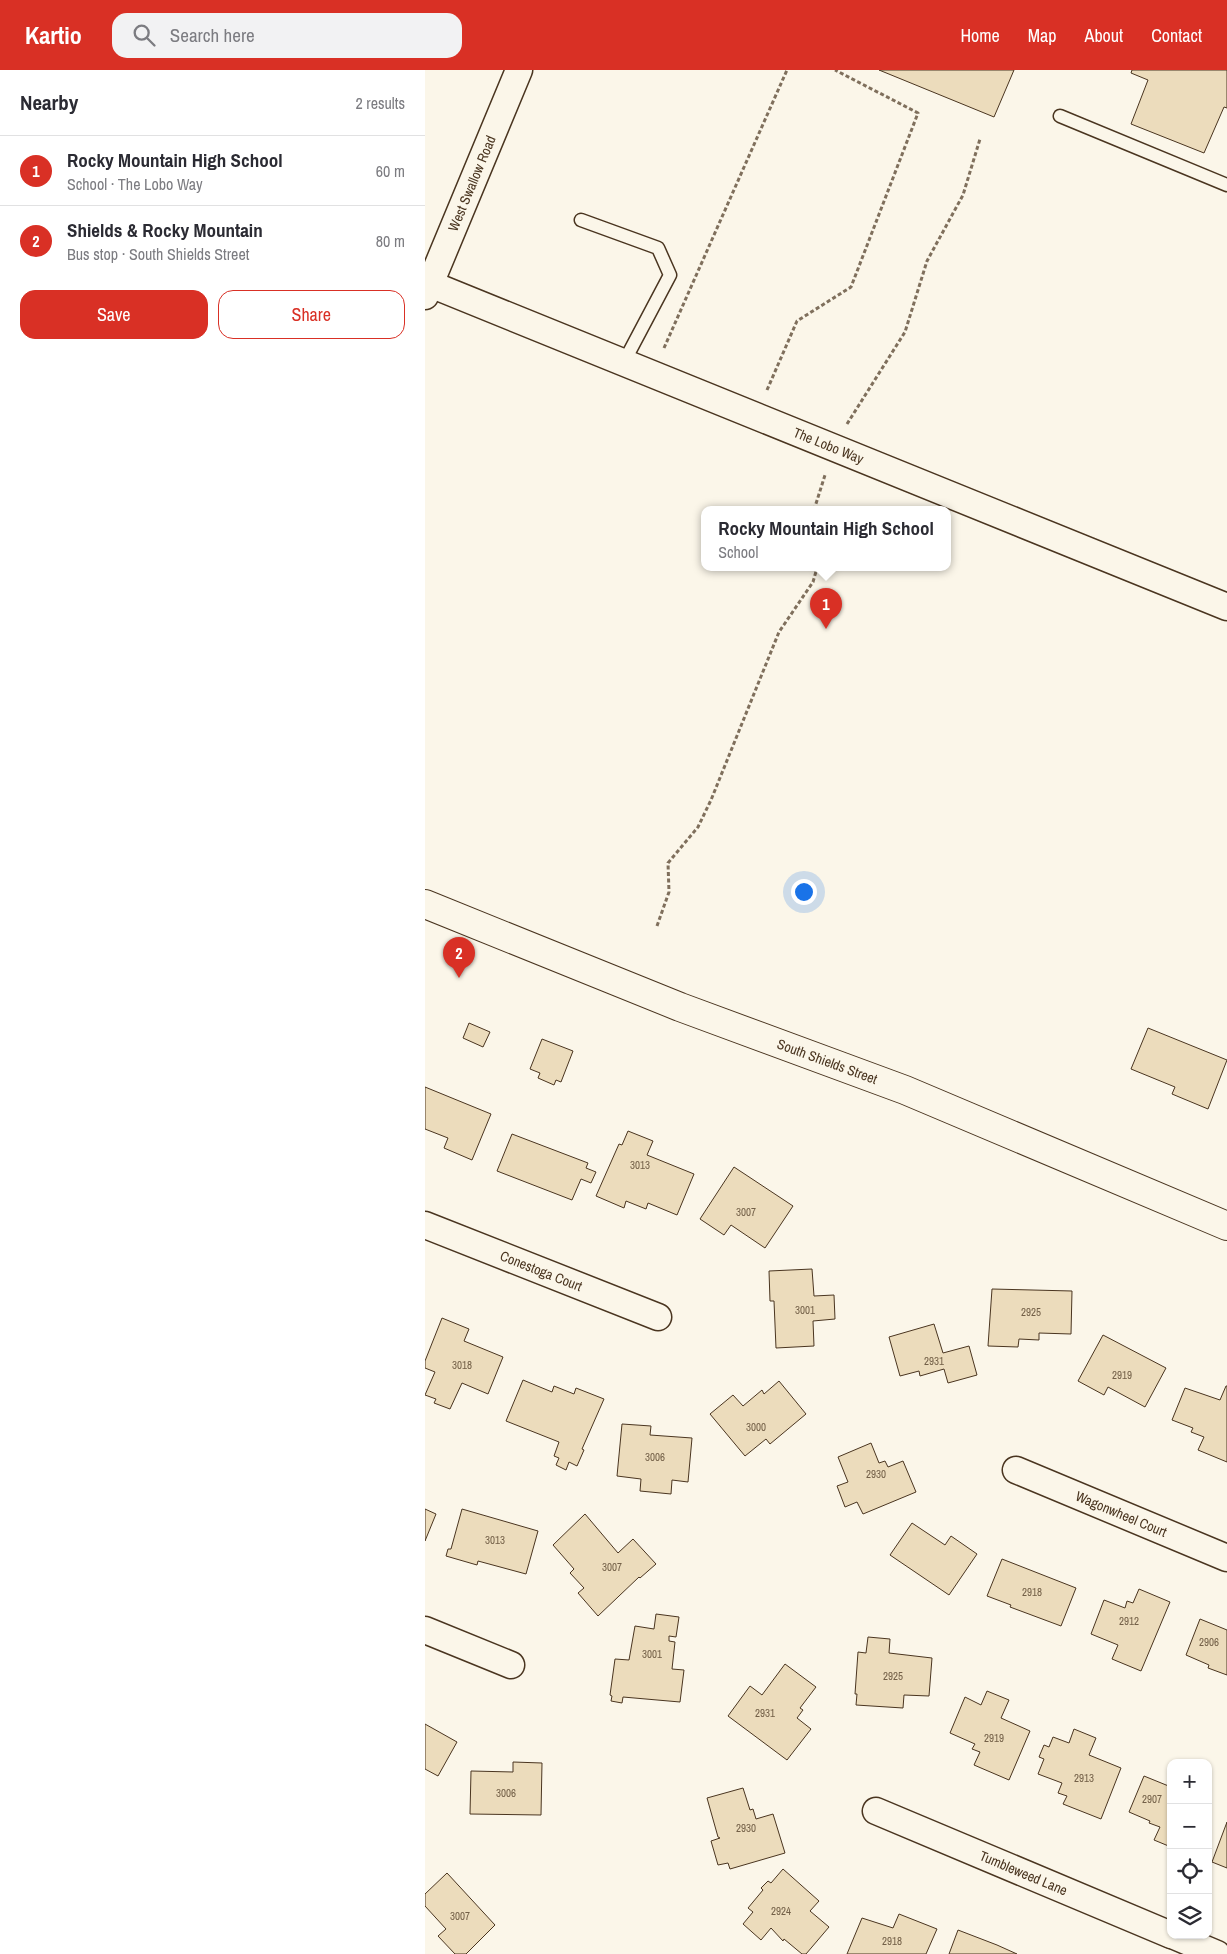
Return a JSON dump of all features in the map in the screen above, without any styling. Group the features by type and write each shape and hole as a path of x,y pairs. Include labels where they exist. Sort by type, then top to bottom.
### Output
{"main road":[{"name":"South Shields Street","path":"425,904 680,1007 905,1090 1227,1226"}],"street":[{"name":"West Swallow Road","path":"428,290 519,70"},
{"name":"The Lobo Way","path":"428,290 624,362 1227,607"},
{"name":"Conestoga Court","path":"425,1224 658,1317"},
{"name":"Wagonwheel Court","path":"1016,1470 1227,1558"},
{"path":"425,1630 511,1665"},
{"name":"Tumbleweed Lane","path":"876,1811 1167,1933"},
{"name":"Tumbleweed Lane","path":"1181,1939 1217,1954"}],"lane":[{"path":"1060,116 1227,185"},
{"path":"581,220 658,248 670,275 624,362"}],"path":[{"path":"652,374 787,70"},
{"path":"756,416 797,321 851,287 918,113 835,70"},
{"path":"815,506 834,448 853,414 905,332 927,261 963,195 980,139"},
{"path":"657,926 669,892 668,863 699,827 779,632 813,582 816,571"}],"building":[{"path":"879,70 1014,70 994,117"},
{"path":"1132,70 1227,70 1227,108 1224,107 1204,153 1131,124 1148,80 1131,73"},
{"path":"469,1023 490,1032 483,1047 463,1038"},
{"path":"1148,1028 1227,1060 1208,1109 1172,1094 1175,1087 1131,1069"},
{"path":"542,1039 573,1051 561,1082 556,1080 554,1085 538,1078 540,1073 530,1069"},
{"path":"425,1087 491,1114 472,1160 444,1148 448,1138 425,1129"},
{"path":"628,1131 653,1141 647,1155 694,1174 677,1215 648,1203 646,1209 626,1201 624,1208 596,1196 619,1144 622,1145"},
{"path":"512,1134 588,1163 586,1168 596,1172 591,1183 581,1179 572,1200 497,1171"},
{"path":"734,1167 793,1206 765,1248 731,1225 724,1235 700,1219"},
{"path":"812,1269 814,1296 834,1295 835,1319 813,1321 814,1346 776,1348 774,1301 770,1301 769,1271"},
{"path":"992,1289 1072,1291 1071,1334 1039,1333 1039,1340 1019,1339 1018,1347 988,1346"},
{"path":"442,1318 469,1329 464,1341 503,1357 488,1394 462,1383 450,1409 434,1403 436,1399 425,1395 435,1372 425,1368 425,1361"},
{"path":"934,1324 943,1353 969,1346 977,1375 948,1383 944,1369 920,1376 919,1371 900,1376 889,1337"},
{"path":"1103,1335 1166,1368 1145,1407 1108,1387 1104,1395 1078,1381"},
{"path":"523,1380 552,1392 554,1386 574,1394 576,1388 604,1399 582,1449 584,1450 577,1466 569,1462 566,1470 556,1465 559,1458 554,1456 559,1442 506,1421"},
{"path":"779,1381 806,1414 770,1444 766,1439 745,1456 710,1414 733,1395 743,1406 762,1390 764,1394"},
{"path":"1226,1386 1227,1462 1198,1450 1204,1437 1191,1432 1193,1428 1172,1420 1185,1388 1220,1400"},
{"path":"622,1424 651,1426 650,1435 692,1438 688,1482 672,1480 671,1494 640,1491 641,1479 617,1476"},
{"path":"871,1443 879,1463 885,1461 888,1467 903,1461 916,1492 863,1514 857,1502 845,1507 837,1486 848,1482 838,1457"},
{"path":"425,1509 436,1514 425,1541"},
{"path":"462,1509 538,1531 526,1574 478,1561 477,1565 446,1556 448,1549 451,1549"},
{"path":"585,1514 618,1553 633,1539 656,1564 639,1577 598,1616 578,1593 584,1588 570,1573 574,1569 553,1545"},
{"path":"912,1523 945,1545 951,1536 977,1554 949,1595 890,1555"},
{"path":"1002,1559 1076,1588 1061,1626 1010,1607 1011,1605 987,1596"},
{"path":"1139,1589 1170,1602 1141,1671 1112,1659 1118,1645 1091,1634 1104,1600 1125,1608 1127,1601 1133,1603"},
{"path":"656,1614 679,1617 676,1637 669,1636 669,1641 675,1642 672,1669 684,1670 680,1702 623,1697 622,1703 611,1701 612,1696 610,1695 615,1659 629,1660 635,1626 654,1629"},
{"path":"1200,1619 1227,1630 1227,1675 1208,1668 1209,1665 1186,1655"},
{"path":"868,1637 890,1639 889,1653 932,1658 929,1696 904,1695 903,1708 856,1705 858,1652 866,1653"},
{"path":"785,1664 816,1687 800,1708 803,1710 797,1718 811,1729 787,1760 728,1716 750,1686 762,1695"},
{"path":"987,1691 1009,1700 1001,1718 1030,1731 1009,1780 974,1765 980,1752 972,1749 975,1744 950,1733 965,1697 981,1705"},
{"path":"425,1724 457,1742 438,1776 425,1769"},
{"path":"1074,1729 1096,1738 1089,1755 1121,1768 1101,1819 1063,1804 1067,1796 1058,1793 1062,1783 1038,1774 1044,1759 1039,1757 1044,1745 1049,1747 1053,1737 1069,1743"},
{"path":"513,1762 542,1763 541,1815 470,1814 471,1771 513,1772"},
{"path":"1144,1776 1167,1785 1167,1845 1154,1840 1160,1827 1129,1812"},
{"path":"743,1788 750,1810 753,1809 756,1819 773,1814 785,1853 730,1869 728,1863 718,1865 711,1841 720,1838 718,1837 707,1798"},
{"path":"1227,1822 1227,1868 1212,1862"},
{"path":"783,1869 819,1901 810,1911 829,1927 806,1954 802,1954 784,1939 783,1941 771,1928 761,1940 743,1924 753,1912 748,1908 763,1890 761,1888 768,1881 771,1883"},
{"path":"447,1873 495,1925 466,1954 455,1954 438,1936 446,1929 425,1906 425,1894"},
{"path":"899,1914 937,1929 926,1954 847,1954 862,1918 893,1928"},
{"path":"958,1930 997,1945 1017,1954 949,1954"}],"place":[{"name":"Rocky Mountain High School","path":"826,629"},
{"name":"Shields & Rocky Mountain","path":"459,978"}]}
